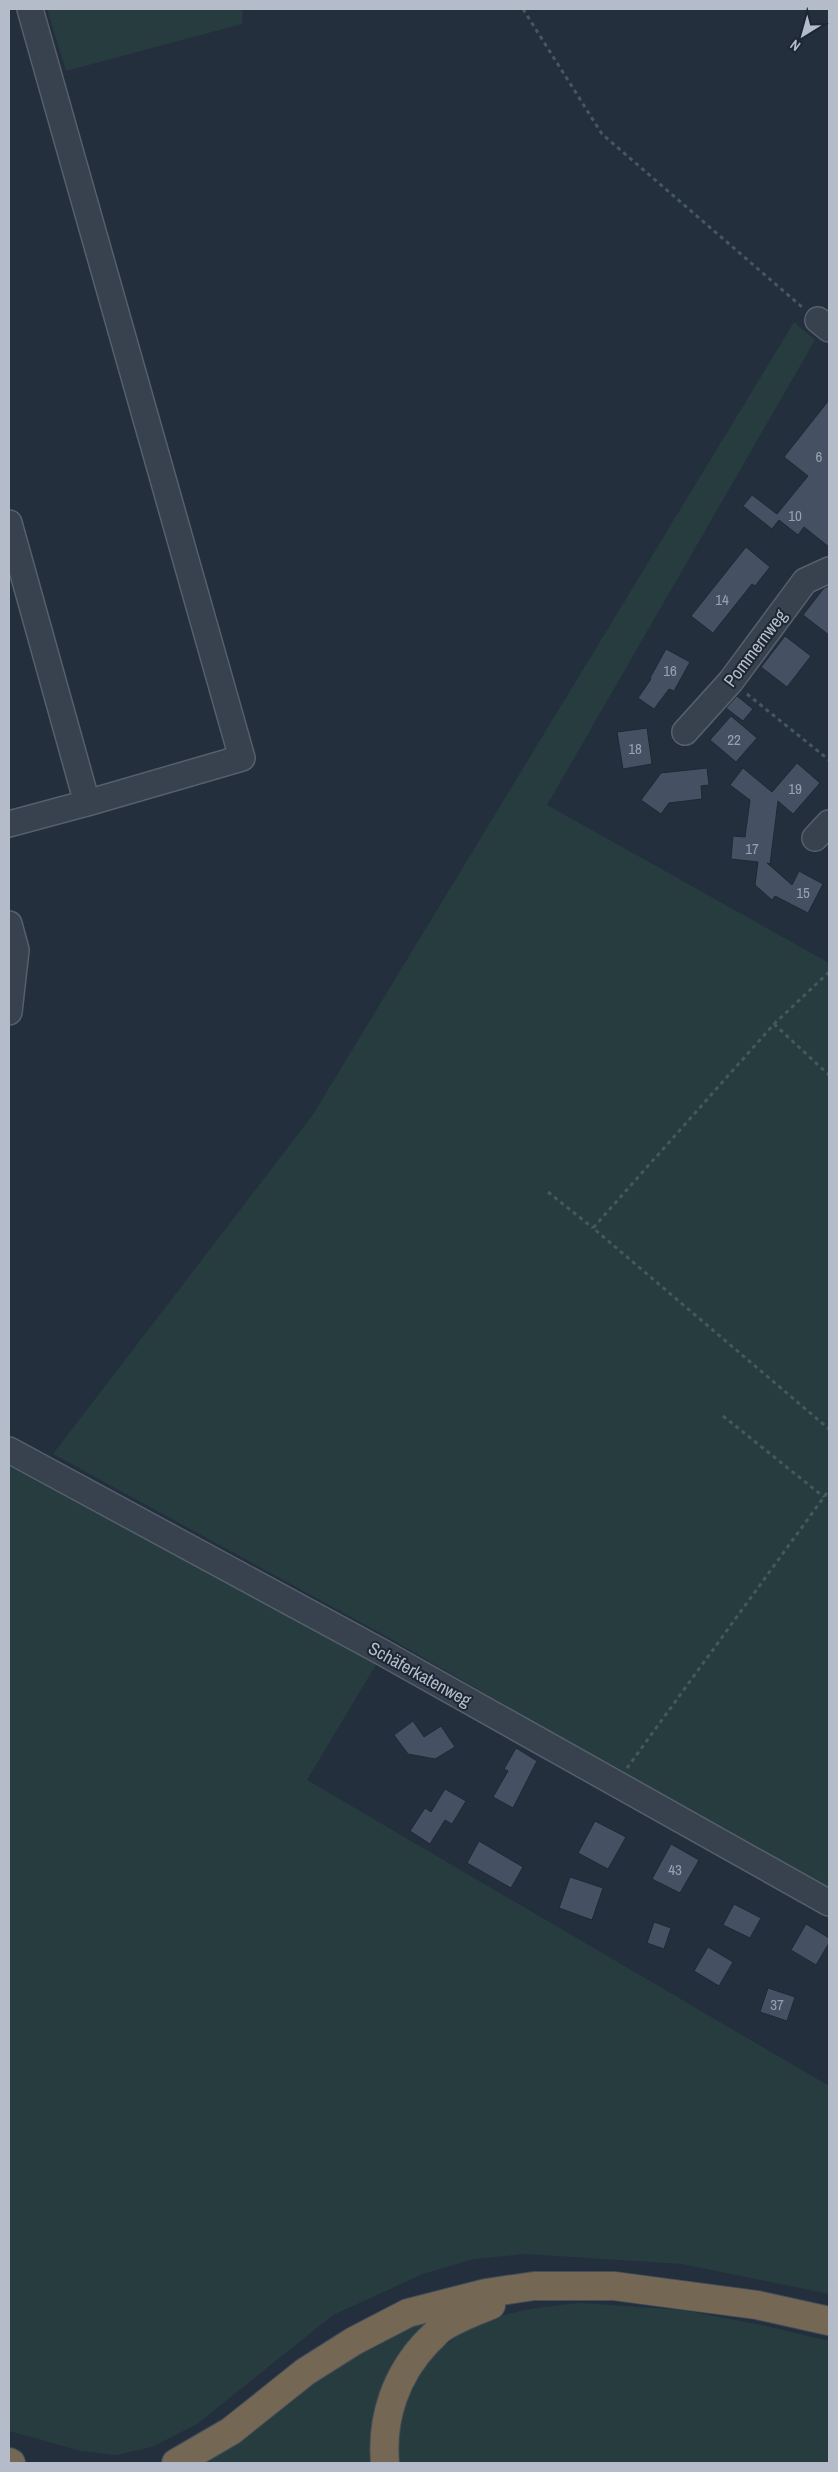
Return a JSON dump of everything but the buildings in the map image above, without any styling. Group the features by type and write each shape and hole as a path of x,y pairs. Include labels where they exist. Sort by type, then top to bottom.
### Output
{"highway":[{"path":"176,2463 231,2431 304,2372 354,2342 408,2313 486,2293 534,2286 614,2286 757,2305 829,2321"},
{"path":"385,2463 383,2447 387,2417 396,2388 413,2357 441,2328 472,2312 500,2302 580,2286"}],"street":[{"path":"9,824 242,758 30,9"},
{"path":"9,523 87,803"},
{"name":"Pommernweg","path":"685,732 731,681 805,581 829,570"},
{"path":"9,924 16,950 9,1012"},
{"name":"Schäferkatenweg","path":"9,1450 380,1651 829,1903"}],"path":[{"path":"523,9 602,134 824,325"},
{"path":"731,681 829,760"},
{"path":"594,1228 774,1024 829,972"},
{"path":"774,1024 829,1075"},
{"path":"548,1192 594,1228 829,1429"},
{"path":"722,1416 824,1497"},
{"path":"616,1783 829,1490"}],"green space":[{"path":"47,9 243,9 242,24 66,71"},
{"path":"794,322 815,340 547,805 829,963 829,1893 391,1639 53,1454 312,1116"},
{"path":"9,1466 377,1663 307,1780 829,2086 829,2294 682,2264 525,2254 474,2259 423,2274 333,2315 197,2424 152,2447 116,2455 81,2451 9,2431"},
{"path":"582,2303 682,2310 762,2325 829,2341 829,2463 397,2463 397,2441 406,2404 419,2377 435,2355 455,2338 476,2325 500,2316 526,2310"},
{"path":"454,2305 422,2328 404,2350 386,2380 375,2412 371,2463 194,2463 355,2348"}]}
